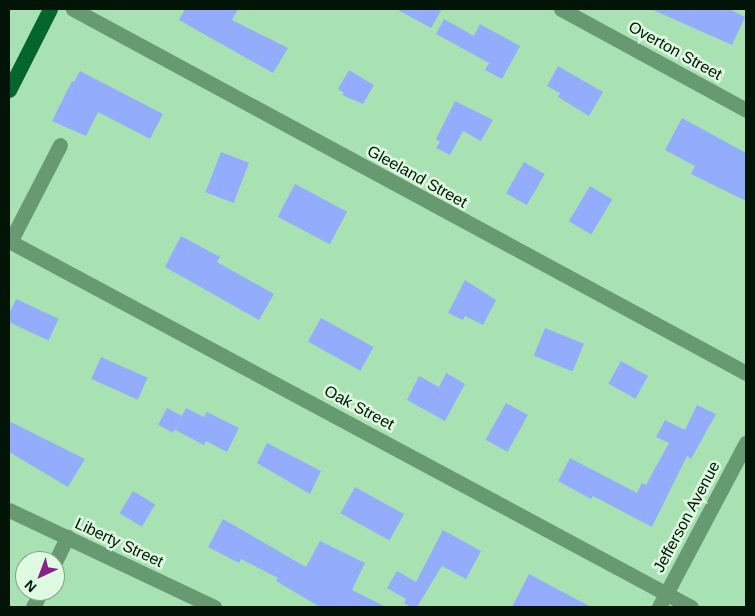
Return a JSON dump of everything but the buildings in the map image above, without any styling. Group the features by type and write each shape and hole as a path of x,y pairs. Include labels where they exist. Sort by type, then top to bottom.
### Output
{"main road":[{"path":"9,90 50,9"}],"street":[{"name":"Gleeland Street","path":"73,9 746,373"},
{"name":"Overton Street","path":"561,9 746,110"},
{"path":"10,242 60,145"},
{"name":"Oak Street","path":"10,242 691,607"},
{"name":"Jefferson Avenue","path":"659,607 746,443"},
{"name":"Liberty Street","path":"9,510 214,607"},
{"path":"60,551 67,537"}]}
